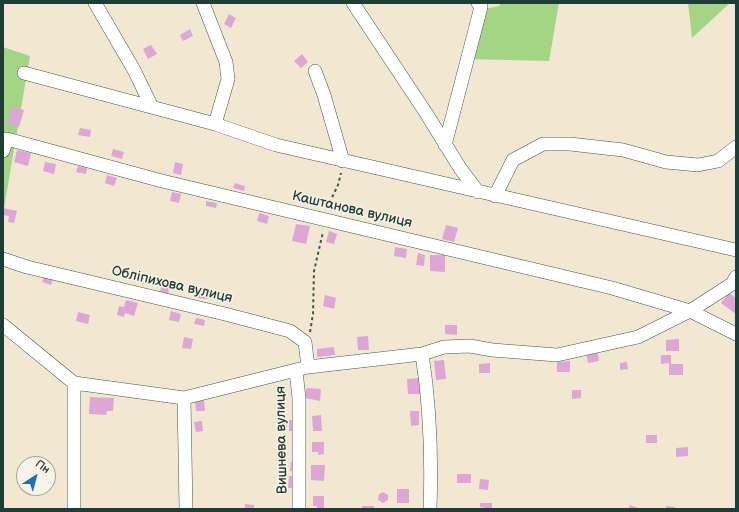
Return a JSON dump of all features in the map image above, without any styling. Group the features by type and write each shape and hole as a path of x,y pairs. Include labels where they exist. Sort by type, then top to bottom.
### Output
{"street":[{"path":"95,3 134,70 152,107"},
{"path":"203,3 226,62 228,79 215,124"},
{"path":"353,3 445,145 478,192"},
{"path":"445,145 481,6 478,3"},
{"path":"315,71 324,95 343,161"},
{"path":"24,73 215,124 276,145 736,250"},
{"path":"495,196 513,160 543,144 570,144 623,150 666,162 698,165 718,161 736,148"},
{"name":"Каштанова вулиця","path":"5,145 612,288 690,311 736,334"},
{"name":"Обліпихова вулиця","path":"3,259 27,267 290,331 305,342"},
{"path":"3,325 74,383 184,398 302,369 422,354 444,347 470,346 492,350 558,355 638,337 690,311 732,284 736,276"},
{"path":"302,369 305,342"},
{"path":"422,354 429,410 432,460 430,509"},
{"name":"Вишнева вулиця","path":"298,509 299,398 302,369"},
{"path":"74,383 74,509"},
{"path":"184,398 186,509"}],"path":[{"path":"305,342 311,329 313,314 314,271 326,221 327,207 338,185 343,161"}],"green space":[{"path":"501,3 559,3 549,61 468,59 485,9 499,6"},
{"path":"688,3 730,3 692,38"},
{"path":"3,47 30,56 3,214"}],"building":[{"path":"229,14 236,18 231,28 224,24"},
{"path":"190,29 193,36 183,41 180,35"},
{"path":"151,45 157,54 148,59 143,49"},
{"path":"302,54 308,62 301,68 294,61"},
{"path":"12,107 24,110 19,127 7,124"},
{"path":"80,128 91,130 90,137 78,135"},
{"path":"113,149 124,152 122,159 111,156"},
{"path":"17,150 31,153 28,166 14,162"},
{"path":"45,162 56,164 54,174 43,171"},
{"path":"175,162 183,164 181,175 173,173"},
{"path":"78,166 87,168 86,174 76,172"},
{"path":"107,175 117,178 114,186 105,183"},
{"path":"235,183 245,186 244,191 233,188"},
{"path":"172,192 181,194 179,203 170,201"},
{"path":"206,201 217,203 216,208 206,206"},
{"path":"3,208 17,211 14,223 8,222 9,216 3,215"},
{"path":"259,213 269,216 267,224 257,221"},
{"path":"296,224 310,226 306,244 292,241"},
{"path":"446,225 458,228 454,242 442,239"},
{"path":"329,231 337,234 334,244 326,242"},
{"path":"395,247 407,249 406,258 394,256"},
{"path":"418,253 425,255 424,266 416,265"},
{"path":"430,255 445,255 445,272 430,271"},
{"path":"44,276 53,279 51,285 42,282"},
{"path":"163,279 171,281 168,294 160,292"},
{"path":"198,290 209,291 208,299 197,298"},
{"path":"729,293 736,298 736,314 721,303"},
{"path":"325,295 336,298 334,309 323,306"},
{"path":"126,300 138,303 134,316 125,313 124,317 117,315 119,306 124,307"},
{"path":"171,311 181,314 179,322 169,320"},
{"path":"78,312 90,315 88,324 76,321"},
{"path":"196,318 205,320 204,326 194,324"},
{"path":"445,325 457,325 457,335 445,334"},
{"path":"368,336 369,350 358,350 357,337"},
{"path":"184,337 193,339 191,349 182,348"},
{"path":"679,339 679,351 666,351 666,340"},
{"path":"334,347 335,355 317,357 317,349"},
{"path":"597,350 599,361 588,363 586,352"},
{"path":"661,355 671,355 671,364 683,364 683,375 669,375 669,363 661,364"},
{"path":"444,360 446,379 436,380 434,361"},
{"path":"570,361 570,372 557,372 557,362"},
{"path":"627,362 628,369 620,370 620,363"},
{"path":"490,363 490,373 479,373 479,364"},
{"path":"420,378 421,394 408,394 407,379"},
{"path":"306,389 321,389 320,401 305,398"},
{"path":"572,390 581,390 581,398 572,399"},
{"path":"90,397 114,398 113,411 107,411 106,415 89,414"},
{"path":"204,400 205,411 196,411 195,401"},
{"path":"410,411 419,411 419,425 411,426"},
{"path":"321,415 322,431 313,431 312,416"},
{"path":"289,420 296,420 297,431 289,431"},
{"path":"202,421 203,431 196,432 194,422"},
{"path":"279,422 287,422 287,428 279,428"},
{"path":"646,435 657,435 657,443 646,443"},
{"path":"312,442 324,442 324,454 318,455 318,452 312,452"},
{"path":"688,447 688,456 676,457 676,448"},
{"path":"291,462 298,462 298,471 290,471"},
{"path":"311,465 325,465 324,481 311,480"},
{"path":"457,474 471,474 471,483 457,483"},
{"path":"289,476 298,476 298,488 288,488"},
{"path":"480,479 489,480 488,490 479,489"},
{"path":"397,489 409,489 409,503 397,503"},
{"path":"383,492 388,495 388,500 383,503 378,500 379,494"},
{"path":"313,496 324,496 324,509 317,509 317,506 313,506"},
{"path":"480,503 492,503 492,509 480,507"},
{"path":"245,504 254,505 254,509 245,509"},
{"path":"630,505 641,509 628,509"},
{"path":"362,506 374,506 374,509 362,509"},
{"path":"666,506 675,507 675,509 666,509"}]}
